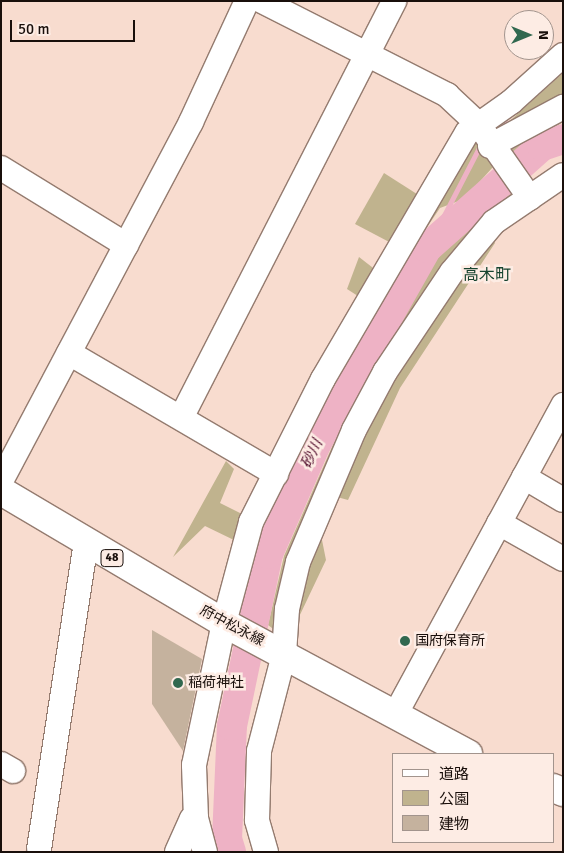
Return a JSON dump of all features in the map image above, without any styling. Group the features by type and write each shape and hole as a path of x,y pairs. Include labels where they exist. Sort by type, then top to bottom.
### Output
{"main road":[{"name":"府中松永線","path":"1,491 224,623 466,753"}],"street":[{"path":"1,481 191,122 247,1"},
{"path":"262,1 447,94 479,125 490,146 530,198"},
{"path":"182,416 364,53 394,1"},
{"path":"205,852 196,818 194,765 224,623 251,522 323,379 367,310 385,271 467,133 563,55"},
{"path":"490,146 563,106"},
{"path":"1,168 126,245"},
{"path":"266,852 257,820 259,751 284,654 287,609 298,562 354,430 385,372 452,272 488,229 563,175"},
{"path":"69,353 182,416 276,474"},
{"path":"395,715 563,405"},
{"path":"524,477 563,500"},
{"path":"499,523 563,559"},
{"path":"43,846 86,543"},
{"path":"177,852 192,819 196,818"}],"green space":[{"path":"563,73 563,122 513,154 494,135"},
{"path":"475,132 493,167 464,199 440,208 378,300"},
{"path":"384,173 420,196 393,244 355,224"},
{"path":"509,185 520,198 491,234 495,243 400,388 348,500 337,497 321,535 326,560 298,619 280,634 268,625 284,556 338,433 406,313 435,248"},
{"path":"359,257 377,271 361,298 347,289"},
{"path":"226,461 234,469 220,503 246,516 238,542 205,526 173,557"}],"building":[{"name":"稲荷神社","path":"152,630 202,659 183,751 152,704"}],"waterway":[{"path":"491,133 505,120"},
{"name":"砂川","path":"231,852 227,839 232,726 268,554 316,444 427,248 542,146 563,139"},
{"path":"427,248 483,140"}],"place":[{"name":"国府保育所","path":"405,641"},
{"name":"稲荷神社","path":"178,683"}],"district":[{"name":"高木町","path":"487,275"}]}
